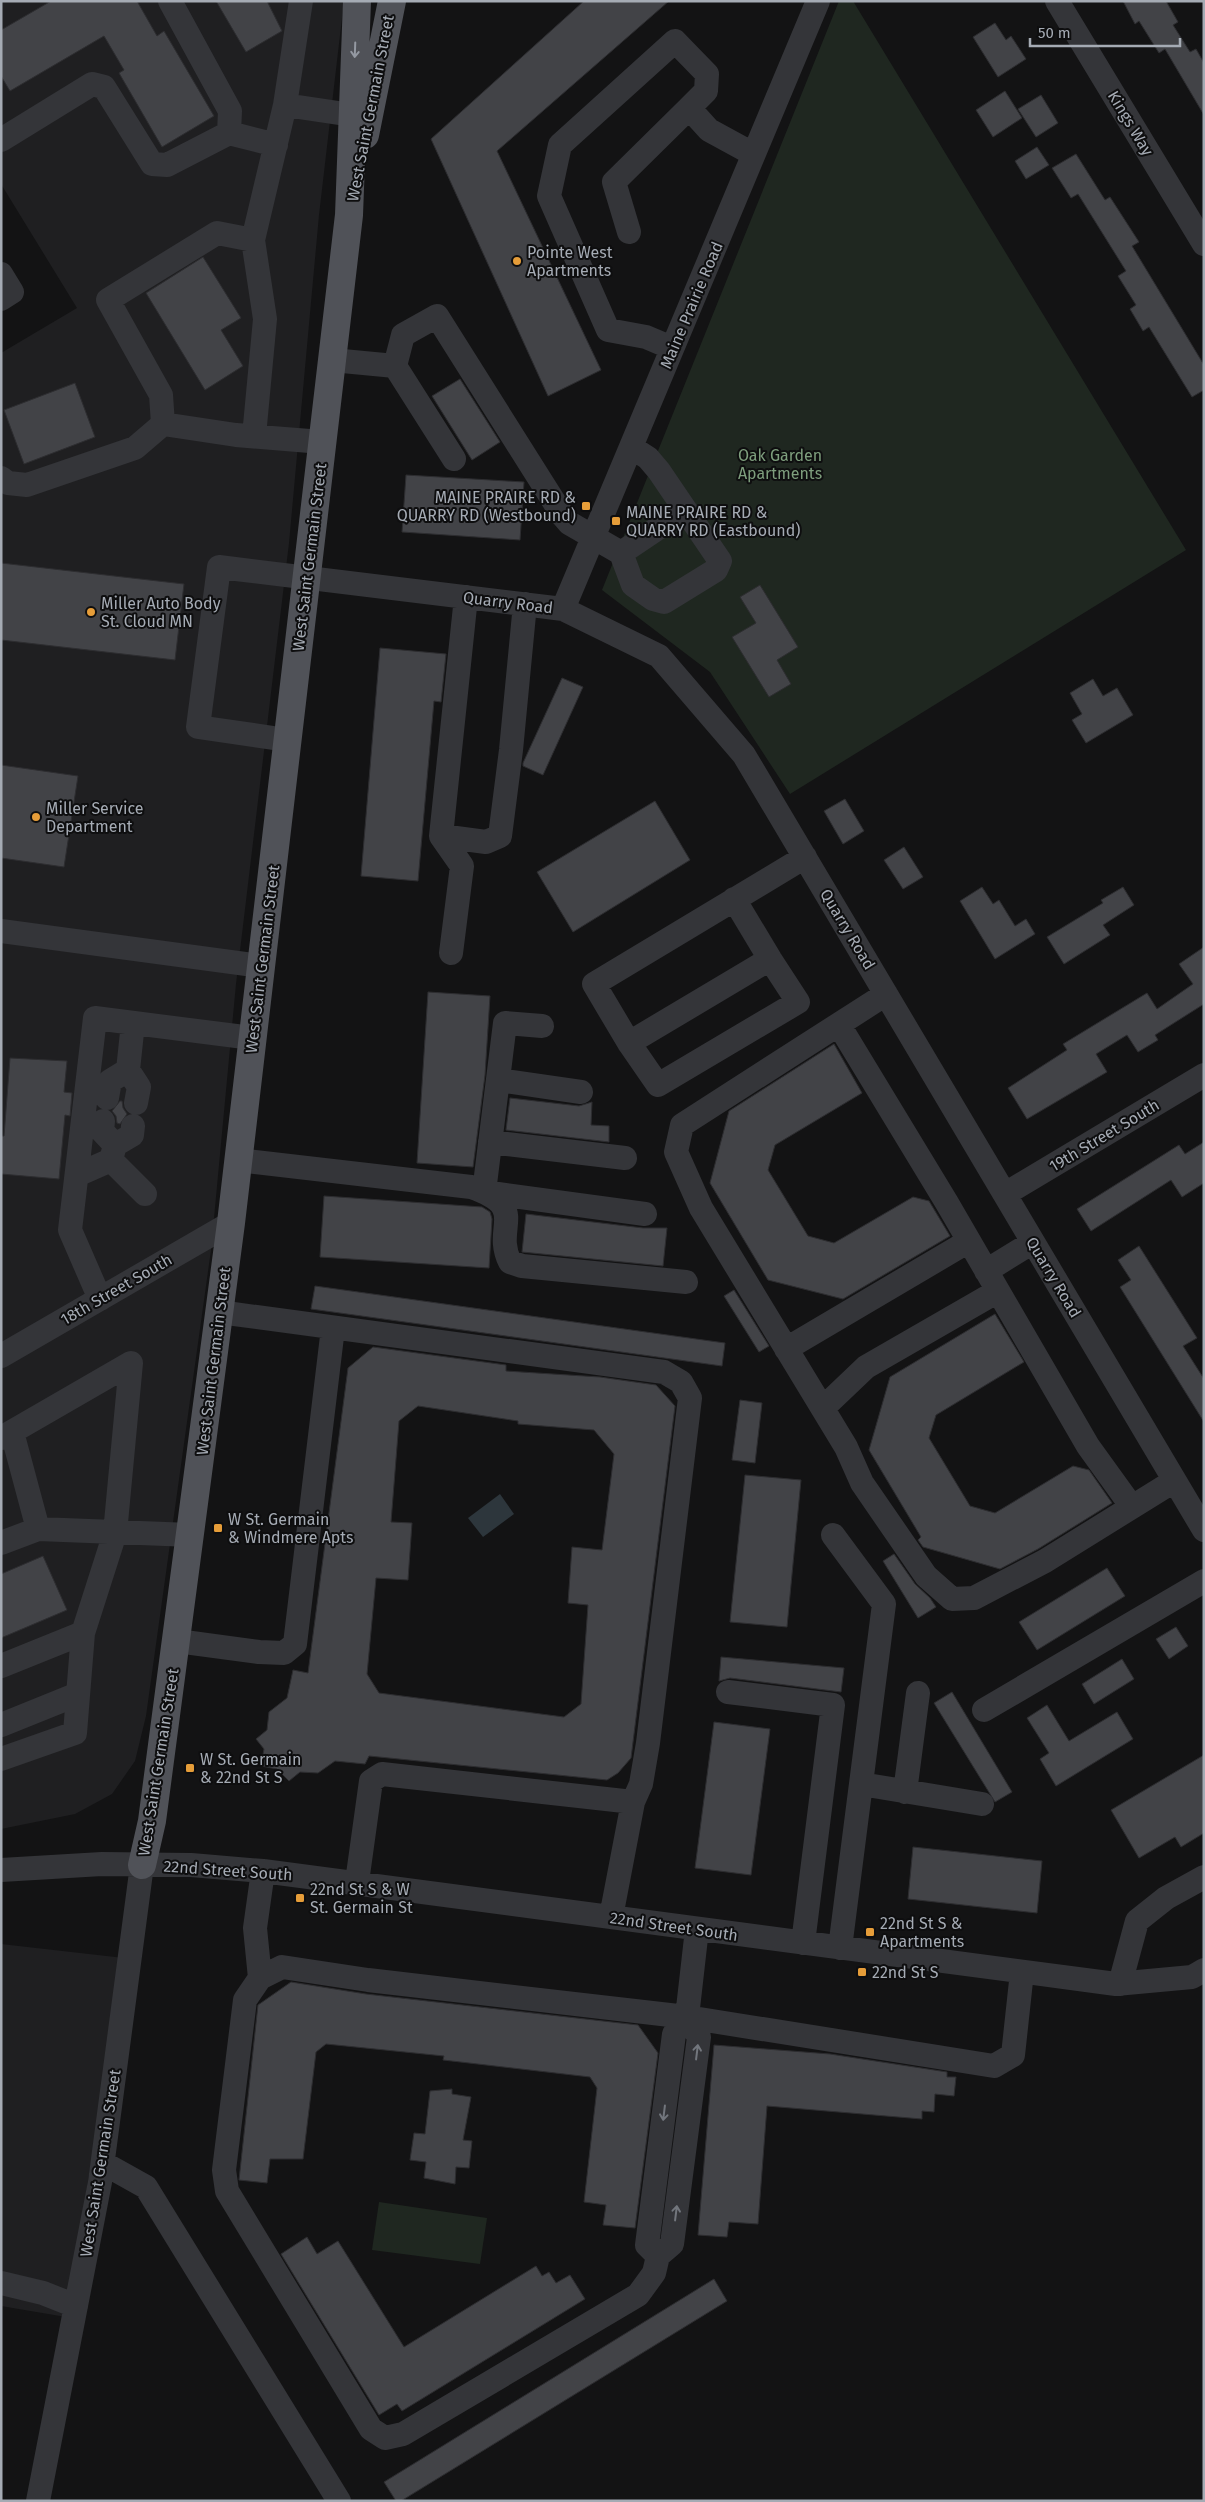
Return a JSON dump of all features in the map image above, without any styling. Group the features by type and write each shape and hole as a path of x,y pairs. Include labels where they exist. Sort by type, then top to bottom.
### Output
{"main road":[{"name":"West Saint Germain Street","path":"349,215 357,1"},
{"name":"West Saint Germain Street","path":"142,1866 152,1821 177,1641 231,1223 349,215 392,1"}],"street":[{"path":"170,1 230,111 229,134"},
{"name":"Maine Prairie Road","path":"563,609 818,1"},
{"name":"Kings Way","path":"1057,1 1204,244"},
{"path":"254,436 265,319 253,240 285,105 300,3"},
{"path":"629,232 614,182 706,90 707,74 676,41 560,145 549,196 608,330 646,337 672,348"},
{"path":"1,140 92,84 104,87 152,164 167,165 229,134 276,144"},
{"path":"285,105 352,115"},
{"path":"689,108 709,130 753,154"},
{"path":"163,424 161,395 108,300 217,233 253,240"},
{"path":"1,274 12,292 1,299"},
{"path":"454,459 395,366 403,335 437,316 563,516 569,523 621,553 633,586 653,599 664,602 716,570 720,561 659,470 648,458 631,447"},
{"path":"332,360 395,366"},
{"path":"1,478 8,483 28,485 135,448 163,424 254,436 322,442"},
{"path":"621,553 686,510"},
{"name":"Quarry Road","path":"287,740 198,727 219,568 563,609 659,656 744,755 1204,1530"},
{"path":"451,953 462,866 442,836 466,597"},
{"path":"442,836 486,842 500,836 511,750 525,604"},
{"path":"734,899 798,1002 658,1085 629,1043 594,984 734,899 805,857"},
{"path":"1,930 260,966"},
{"path":"629,1043 770,959"},
{"path":"886,994 682,1125 676,1152 701,1208 823,1408 868,1490 926,1576 952,1599 974,1598 1046,1562 1174,1480"},
{"path":"100,1299 70,1230 95,1018 252,1038"},
{"path":"76,1175 113,1152 132,1135 139,1087 128,1070 133,1023"},
{"path":"484,1192 505,1023 542,1026"},
{"path":"839,1024 969,1241 1088,1446 1132,1507"},
{"path":"128,1070 110,1081 102,1131 113,1152 145,1194"},
{"name":"19th Street South","path":"1005,1194 1204,1076"},
{"path":"498,1080 581,1092"},
{"path":"490,1142 625,1158"},
{"path":"238,1160 471,1187 484,1192 504,1205 508,1214 506,1254 510,1262 522,1266 686,1282"},
{"path":"484,1192 645,1214"},
{"name":"18th Street South","path":"1,1356 231,1223"},
{"path":"786,1348 969,1241"},
{"path":"823,1408 866,1368 992,1281 1033,1242"},
{"path":"219,1312 664,1372 681,1382 690,1398 648,1743 641,1784 632,1802 611,1917"},
{"path":"177,1641 259,1652 284,1653 295,1644 333,1328"},
{"path":"1,1759 75,1733 84,1633 115,1532 131,1363 7,1435 38,1529"},
{"path":"1,1544 38,1529 191,1535"},
{"path":"833,1535 884,1604 840,1948"},
{"path":"984,1710 1204,1581"},
{"path":"1,1666 84,1633"},
{"path":"728,1692 871,1709"},
{"path":"905,1792 918,1693"},
{"path":"1,1725 78,1694"},
{"path":"803,1943 833,1705"},
{"path":"357,1882 371,1781 382,1774 632,1802"},
{"path":"861,1784 982,1804"},
{"name":"22nd Street South","path":"1,1870 102,1864 142,1866 192,1865 263,1871 1120,1984 1192,1977 1204,1970"},
{"name":"West Saint Germain Street","path":"38,2501 103,2163 142,1866"},
{"path":"260,1978 255,1928 263,1871"},
{"path":"1120,1984 1137,1921 1166,1898 1204,1877"},
{"path":"697,1929 687,2017 674,2034 647,2245 658,2256 654,2273 638,2295 403,2434 385,2438 371,2429 226,2191 224,2170 245,2000 260,1978 282,1967 368,1980 687,2017 994,2066 1013,2055 1022,1972"},
{"path":"103,2163 146,2187 340,2501"},
{"path":"1,2283 43,2293 76,2306"}],"shaded area":[{"path":"1,1 344,1 319,215 289,543 236,984 211,1250 146,1716 135,1761 112,1794 75,1814 1,1829 1,353 77,308 1,184"},
{"path":"500,1494 514,1514 483,1537 468,1518"},
{"path":"1,1944 124,1958 66,2317 1,2306"}],"green space":[{"name":"Oak Garden Apartments","path":"839,1 853,1 1186,550 790,794 710,672 602,590"},
{"path":"379,2202 487,2218 480,2264 372,2250"}],"building":[{"path":"51,1 137,1 157,36 164,31 214,116 162,147 119,73 124,70 104,36 10,91 1,76 1,30"},
{"path":"216,1 267,1 282,31 246,52"},
{"name":"Pointe West Apartments","path":"584,1 669,1 497,151 601,370 548,396 431,139"},
{"path":"1123,1 1166,1 1178,22 1173,25 1190,52 1196,49 1204,63 1204,115 1165,49 1159,53 1139,21 1135,24"},
{"path":"995,23 1006,40 1011,36 1026,59 998,77 973,37"},
{"path":"1005,91 1022,118 993,137 976,110"},
{"path":"1041,95 1058,123 1036,137 1018,109"},
{"path":"1037,147 1049,165 1026,179 1015,161"},
{"path":"1076,154 1105,200 1110,197 1139,242 1132,246 1204,365 1204,390 1192,397 1149,327 1143,331 1130,309 1136,305 1118,276 1126,271 1078,194 1071,198 1052,168"},
{"path":"203,257 241,318 221,330 243,366 205,390 146,293"},
{"path":"460,379 500,442 472,460 432,396"},
{"path":"75,383 95,437 24,464 4,410"},
{"path":"406,475 524,482 520,540 402,532"},
{"name":"Miller Auto Body St. Cloud MN","path":"1,563 184,584 175,660 1,640"},
{"path":"760,585 798,647 777,660 791,684 769,697 732,637 756,623 740,597"},
{"path":"380,648 446,654 441,702 434,701 418,881 361,876"},
{"path":"562,678 583,687 543,775 523,766 523,763"},
{"path":"1093,679 1103,696 1117,688 1133,715 1086,743 1072,720 1082,714 1070,693"},
{"name":"Miller Service Department","path":"1,765 78,776 64,867 1,858"},
{"path":"845,799 864,831 843,844 824,811"},
{"path":"655,801 690,860 573,932 537,872"},
{"path":"904,847 923,877 903,889 884,860"},
{"path":"982,887 993,904 999,900 1015,926 1026,919 1035,934 995,959 960,901"},
{"path":"1123,887 1134,905 1103,925 1110,935 1064,964 1047,937 1103,903 1101,900"},
{"path":"1204,947 1204,1004 1155,1035 1158,1040 1138,1052 1127,1035 1096,1054 1107,1072 1027,1119 1008,1088 1067,1050 1063,1044 1147,993 1157,1009 1193,984 1179,964"},
{"path":"428,992 490,996 485,1075 473,1167 417,1163"},
{"path":"834,1044 862,1093 775,1145 768,1170 808,1236 834,1243 913,1197 929,1201 950,1236 843,1299 768,1280 710,1183 729,1111"},
{"path":"10,1058 67,1061 64,1092 72,1093 70,1116 65,1115 59,1179 1,1174 1,1136 4,1136"},
{"path":"510,1098 579,1106 592,1102 591,1125 609,1126 609,1142 506,1130"},
{"path":"122,1101 123,1108 127,1114 120,1124 117,1123 116,1116 112,1111"},
{"path":"1204,1142 1204,1183 1182,1197 1171,1180 1091,1231 1077,1209 1179,1145 1185,1154"},
{"path":"324,1196 482,1207 490,1212 492,1219 489,1268 320,1257"},
{"path":"526,1214 643,1228 667,1228 663,1266 522,1252"},
{"path":"1139,1246 1197,1338 1183,1346 1204,1379 1204,1422 1120,1287 1131,1280 1118,1260"},
{"path":"315,1286 725,1343 722,1366 311,1309"},
{"path":"734,1290 769,1346 759,1352 724,1296"},
{"path":"995,1314 1024,1362 936,1415 929,1438 970,1506 995,1513 1073,1466 1089,1470 1112,1503 1038,1549 1000,1569 923,1547 918,1540 921,1537 869,1450 890,1377"},
{"path":"373,1347 506,1365 506,1371 600,1377 656,1385 675,1406 631,1758 618,1773 607,1780 369,1756 365,1764 335,1761 318,1773 300,1772 289,1781 277,1769 261,1766 264,1749 256,1739 267,1730 269,1712 287,1698 293,1670 308,1673 348,1368","holes":["418,1406 518,1421 518,1424 594,1430 614,1454 602,1550 572,1547 568,1603 588,1605 581,1704 564,1717 379,1693 367,1674 376,1578 408,1580 412,1523 391,1522 399,1421"]},
{"path":"740,1400 762,1403 755,1463 732,1460"},
{"path":"745,1475 801,1480 787,1627 730,1622"},
{"path":"894,1554 915,1584 930,1598 936,1607 918,1618 883,1561"},
{"path":"43,1556 67,1610 1,1638 1,1574"},
{"path":"1107,1568 1125,1596 1037,1650 1019,1622"},
{"path":"1176,1627 1188,1646 1169,1659 1156,1639"},
{"path":"721,1657 844,1668 841,1692 730,1678 719,1681"},
{"path":"1122,1659 1134,1679 1094,1704 1082,1684"},
{"path":"952,1692 1012,1792 995,1802 934,1703"},
{"path":"1047,1705 1069,1741 1117,1712 1133,1739 1056,1786 1040,1759 1049,1753 1027,1718"},
{"path":"714,1722 770,1729 751,1875 695,1868"},
{"path":"1204,1755 1204,1833 1181,1847 1175,1837 1139,1858 1111,1810"},
{"path":"913,1847 1042,1861 1037,1913 908,1899"},
{"path":"291,1982 366,1994 638,2025 658,2053 635,2228 603,2225 606,2205 584,2202 597,2088 590,2077 443,2060 444,2056 326,2044 316,2052 303,2159 270,2159 267,2183 239,2180 258,2005"},
{"path":"714,2045 830,2054 947,2072 947,2077 956,2077 954,2096 935,2094 934,2112 922,2111 922,2119 767,2106 758,2224 729,2222 727,2237 698,2235"},
{"path":"452,2089 452,2094 471,2097 463,2140 472,2141 469,2168 456,2167 455,2184 424,2178 426,2162 410,2160 414,2133 425,2134 430,2091"},
{"path":"307,2237 317,2254 338,2241 404,2347 536,2266 542,2276 549,2272 556,2283 570,2275 585,2299 402,2411 397,2404 379,2415 281,2254"},
{"path":"714,2279 727,2301 401,2501 396,2501 384,2482"}],"place":[{"name":"Pointe West Apartments","path":"517,261"},
{"name":"MAINE PRAIRE RD & QUARRY RD (Westbound)","path":"586,506"},
{"name":"MAINE PRAIRE RD & QUARRY RD (Eastbound)","path":"616,521"},
{"name":"Miller Auto Body St. Cloud MN","path":"91,612"},
{"name":"Miller Service Department","path":"36,817"},
{"name":"W St. Germain & Windmere Apts","path":"218,1528"},
{"name":"W St. Germain & 22nd St S","path":"190,1768"},
{"name":"22nd St S & W St. Germain St","path":"300,1898"},
{"name":"22nd St S & Apartments","path":"870,1932"},
{"name":"22nd St S","path":"862,1972"}]}
